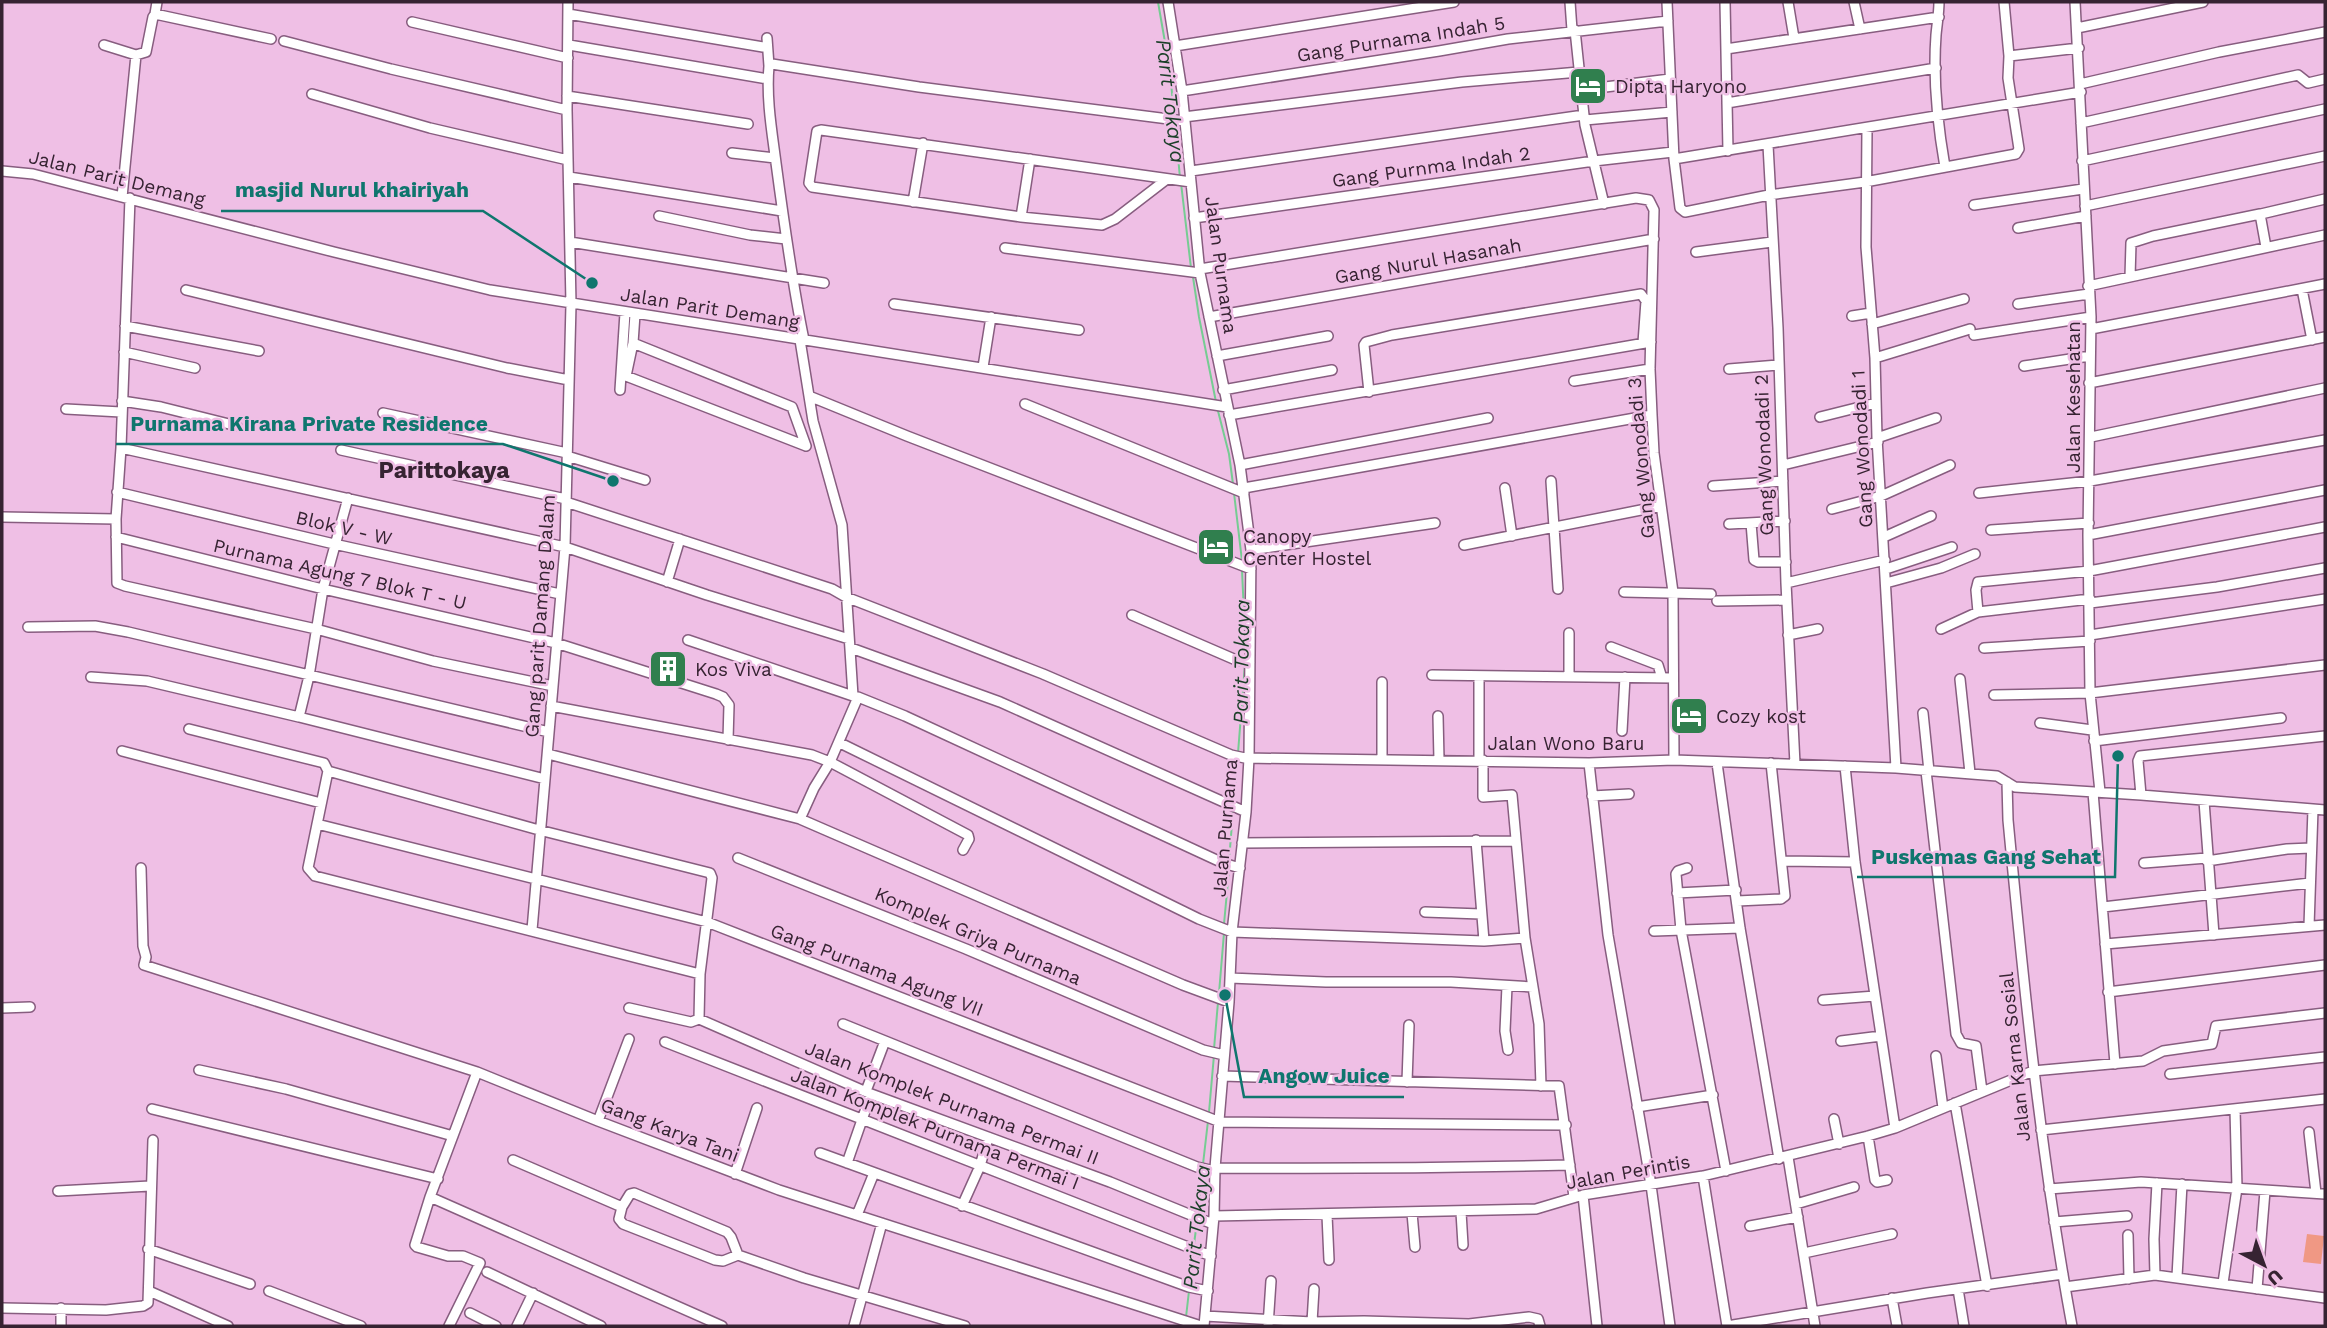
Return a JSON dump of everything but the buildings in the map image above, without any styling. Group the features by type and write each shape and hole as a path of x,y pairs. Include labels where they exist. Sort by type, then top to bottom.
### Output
{"street":[{"path":"104,46 136,55 146,52 157,2"},
{"name":"Gang parit Damang Dalam","path":"532,930 565,547 571,304 566,110 568,2"},
{"name":"Jalan Purnama","path":"1168,2 1182,91 1179,119 1191,171 1180,181 1194,218 1196,271 1217,356 1223,390 1223,409 1240,465 1239,490 1251,550 1247,758 1242,843 1226,929 1230,978 1221,1055 1222,1076 1209,1169 1211,1221 1202,1324"},
{"path":"1175,46 1454,2"},
{"path":"1005,248 1196,271 1604,204 1584,118 1570,2"},
{"path":"1667,2 1674,155 1680,210 1688,212 1769,195 1866,182 2017,152 2019,149 2008,78 2009,56 2004,2"},
{"path":"1725,2 1728,151"},
{"path":"1788,2 1794,38"},
{"path":"1854,2 1860,29"},
{"path":"1939,2 1936,68 1938,116 1945,167"},
{"name":"Jalan Kesehatan","path":"2075,2 2091,317 2088,535 2092,730 2115,1064"},
{"path":"2077,28 2203,2"},
{"path":"155,14 271,39"},
{"path":"568,14 765,43 773,65 768,79 775,158 819,450 842,525 856,696 840,743 800,819"},
{"path":"1726,49 1939,17"},
{"name":"Gang Purnama Indah 5","path":"1182,91 1574,30 1668,21"},
{"path":"412,22 568,58"},
{"name":"Gang Purnma Indah 2","path":"1194,218 1594,161 1728,151 1867,129 1905,120 2012,103 2219,52 2325,32"},
{"path":"284,41 566,110"},
{"path":"569,45 768,79"},
{"path":"2009,56 2079,48"},
{"path":"136,55 126,198 125,326 116,519 116,580 119,585 316,629 433,661 553,686"},
{"path":"773,65 919,87 1179,119 1462,82 1578,72"},
{"path":"1727,103 1936,68"},
{"path":"2081,123 2298,75 2308,83 2325,79"},
{"path":"1581,90 1670,79"},
{"path":"312,94 430,128 568,160"},
{"path":"567,96 748,124"},
{"path":"2082,162 2325,109"},
{"path":"1191,171 1584,118 1672,112"},
{"name":"Gang Wonodadi 1","path":"1867,129 1866,247 1875,358 1877,440 1896,768"},
{"path":"819,130 1180,181 1102,225 914,202 812,187 809,183 819,130"},
{"path":"914,202 923,143"},
{"name":"Gang Wonodadi 2","path":"1768,145 1795,764"},
{"path":"732,153 775,158"},
{"path":"2085,206 2325,156"},
{"path":"1021,217 1030,159"},
{"name":"Jalan Parit Demang","path":"2,171 33,174 490,290 983,367 1223,409 1369,392 1647,342"},
{"path":"569,177 782,211"},
{"path":"1974,205 2083,189"},
{"name":"Gang Wonodadi 3","path":"1604,204 1636,198 1649,200 1654,210 1647,342 1661,506 1673,592 1674,760"},
{"path":"2130,277 2132,241 2325,199"},
{"path":"2261,214 2266,247"},
{"path":"659,216 750,235 786,239"},
{"path":"2018,228 2086,216"},
{"path":"2018,304 2325,235"},
{"name":"Gang Nurul Hasanah","path":"1209,317 1654,239"},
{"path":"570,242 824,283"},
{"path":"1696,252 1772,242"},
{"path":"2091,329 2325,284"},
{"path":"2302,289 2312,340"},
{"path":"186,290 507,368 569,380"},
{"path":"1369,392 1364,345 1366,342 1392,335 1641,294 1646,301 1647,342"},
{"path":"1872,324 1964,299"},
{"path":"894,303 1079,330"},
{"path":"630,313 633,343 626,376 806,446 792,407 633,343"},
{"path":"620,390 630,313"},
{"path":"1852,316 1871,313"},
{"path":"983,367 991,317"},
{"path":"1875,358 1972,332 2091,317"},
{"path":"125,326 259,351"},
{"path":"1217,356 1328,336"},
{"path":"2090,383 2325,337"},
{"path":"124,352 195,368"},
{"path":"2024,366 2090,356"},
{"path":"1729,369 1778,365"},
{"path":"1574,381 1650,369"},
{"path":"1223,390 1332,370"},
{"path":"2091,436 2325,388"},
{"path":"810,396 888,429 1249,568"},
{"path":"122,401 161,407 237,426"},
{"path":"1820,417 1876,403"},
{"path":"1025,404 1239,490 1652,415"},
{"path":"66,409 121,412"},
{"path":"383,413 567,455 645,480"},
{"path":"1240,465 1488,418"},
{"path":"1783,465 1877,440 1936,418"},
{"path":"1979,493 2090,481 2325,440"},
{"path":"121,448 565,547 850,643 1000,702 1242,810"},
{"name":"Jalan Wono Baru","path":"341,450 566,500 832,589 846,597 1043,674 1231,755 1247,758 1589,762 1674,760 1896,768 1997,776 2015,787 2325,810"},
{"path":"1832,509 1881,496 1950,465"},
{"path":"1551,481 1558,589"},
{"path":"1713,486 1783,481"},
{"path":"1506,488 1512,536"},
{"path":"2088,535 2325,490"},
{"name":"Blok V - W","path":"119,492 334,544 560,594"},
{"path":"299,717 309,676 323,589 348,498"},
{"path":"1464,545 1588,523 1661,506"},
{"path":"1884,537 1931,516"},
{"path":"2,517 116,519"},
{"path":"1729,524 1785,521"},
{"path":"1251,550 1435,523"},
{"path":"1751,523 1754,560 1786,562"},
{"path":"1991,530 2089,523"},
{"path":"1978,612 1978,582 2089,571 2325,527"},
{"name":"Purnama Agung 7 Blok T - U","path":"116,537 556,643 723,697 729,705 728,740"},
{"path":"667,582 680,539"},
{"path":"1786,583 1885,565 1952,547"},
{"path":"1886,583 1941,568 1975,554"},
{"path":"1941,629 1978,612 2217,587 2325,568"},
{"path":"1624,592 1673,592 1714,597 1787,600"},
{"path":"1983,648 2090,638 2325,599"},
{"path":"1132,615 1236,660 1249,662"},
{"path":"28,627 95,626 195,647 549,732"},
{"path":"1788,635 1818,629"},
{"path":"1569,633 1569,675"},
{"path":"688,640 869,701 1223,863 1237,867"},
{"path":"1611,647 1656,664 1660,668 1662,678"},
{"path":"1994,695 2091,693 2325,665"},
{"path":"1432,675 1673,678"},
{"path":"1479,676 1483,797 1512,795 1525,938 1539,1024 1541,1086"},
{"path":"90,677 147,681 545,779"},
{"path":"1622,731 1625,677"},
{"path":"1960,679 1970,774"},
{"path":"1382,682 1382,759"},
{"path":"551,706 812,755 968,835 969,839 963,850"},
{"path":"1923,713 1956,1034 1961,1043 1976,1047 1982,1091"},
{"path":"1438,716 1439,760"},
{"path":"2094,741 2281,718"},
{"path":"2040,723 2092,730"},
{"path":"189,729 324,762 328,771 308,867 315,876 700,974"},
{"path":"2141,795 2138,761 2140,756 2325,737"},
{"path":"840,743 1226,929 1483,941 1525,938"},
{"path":"122,751 321,803"},
{"path":"548,754 800,819 1227,1001"},
{"path":"1589,762 1608,935 1651,1185 1670,1326"},
{"path":"1717,763 1740,928 1783,1158 1796,1204 1815,1326"},
{"path":"1737,901 1783,898 1786,893 1771,763"},
{"path":"1845,766 1855,862 1895,1128"},
{"path":"328,771 539,830 710,873 712,878 700,974 699,1019"},
{"name":"Jalan Karna Sosial","path":"2007,782 2008,820 2033,1071 2072,1326"},
{"path":"1592,796 1629,794"},
{"path":"2204,801 2214,935"},
{"path":"2309,926 2313,809"},
{"name":"Gang Purnama Agung VII","path":"317,824 707,922 1216,1121 1566,1125"},
{"path":"1476,841 1483,941"},
{"path":"1242,843 1516,841"},
{"path":"2144,863 2311,848"},
{"name":"Komplek Griya Purnama","path":"738,858 966,949 1203,1050 1221,1055"},
{"path":"1783,862 1855,862"},
{"name":"Gang Karya Tani","path":"141,868 146,957 144,965 477,1072 735,1174 857,1215 1184,1322 1469,1325 1529,1317 1538,1319 1540,1326"},
{"path":"1687,868 1678,870 1676,874 1681,930 1726,1171"},
{"path":"2103,906 2309,883"},
{"path":"1677,893 1736,890"},
{"path":"1425,912 1480,914"},
{"path":"2105,944 2325,925"},
{"path":"1654,931 1740,928"},
{"path":"2108,992 2325,965"},
{"path":"1230,978 1326,982 1451,982 1533,987"},
{"path":"1507,986 1505,1031 1508,1049"},
{"path":"1823,1000 1875,996"},
{"path":"2,1008 30,1007"},
{"name":"Jalan Komplek Purnama Permai II","path":"629,1009 691,1022 699,1019 869,1092 1110,1182 1194,1217 1211,1221"},
{"name":"Jalan Perintis","path":"1211,1221 1536,1209 1578,1196 1726,1171 1868,1136 1895,1128 2033,1071 2143,1061 2163,1051 2212,1044 2216,1026 2325,1013"},
{"path":"843,1024 1209,1169"},
{"path":"1407,1082 1409,1025"},
{"path":"1841,1041 1881,1036"},
{"path":"597,1121 629,1038"},
{"path":"847,1163 863,1121 885,1041"},
{"name":"Jalan Komplek Purnama Permai I","path":"665,1042 1207,1255"},
{"path":"1936,1056 1943,1108"},
{"path":"2170,1074 2325,1057"},
{"path":"199,1070 286,1089 453,1136"},
{"path":"449,1326 480,1263 463,1256 448,1256 416,1247 418,1231 477,1072"},
{"path":"1222,1076 1560,1088 1597,1326"},
{"path":"1637,1107 1713,1095"},
{"path":"2041,1130 2325,1099"},
{"path":"1955,1103 1987,1286"},
{"path":"735,1174 757,1108"},
{"path":"152,1109 438,1179"},
{"path":"2223,1283 2237,1188 2235,1109"},
{"path":"1835,1119 1839,1144"},
{"path":"2049,1189 2119,1183 2157,1183 2321,1194 2309,1132"},
{"path":"1868,1136 1875,1180 1887,1180"},
{"path":"962,1206 980,1166 988,1138"},
{"path":"2,1308 106,1310 143,1306 148,1303 153,1140"},
{"path":"820,1153 1189,1287 1204,1290"},
{"path":"513,1160 622,1207"},
{"name":"Jalan Perintis","path":"1209,1169 1570,1165"},
{"path":"857,1215 874,1173"},
{"path":"1703,1176 1727,1326 1892,1298 2063,1274"},
{"path":"2155,1275 2157,1183"},
{"path":"2177,1276 2182,1184"},
{"path":"58,1191 150,1186"},
{"path":"1796,1204 1854,1187"},
{"path":"2257,1289 2265,1191"},
{"path":"738,1255 731,1237 726,1233 634,1193 630,1194 622,1207 619,1221 623,1224 715,1260 723,1261 738,1255 965,1326"},
{"path":"430,1197 722,1326"},
{"path":"1461,1212 1463,1245"},
{"path":"1412,1213 1415,1247"},
{"path":"1327,1215 1329,1260"},
{"path":"2054,1222 2127,1216"},
{"path":"1750,1226 1798,1217"},
{"path":"854,1326 882,1223"},
{"path":"1804,1253 1892,1234"},
{"path":"2128,1235 2129,1279"},
{"path":"148,1249 250,1284"},
{"path":"487,1272 601,1326"},
{"path":"2065,1287 2155,1275 2325,1298"},
{"path":"1268,1322 1270,1281"},
{"path":"1312,1322 1314,1289"},
{"path":"1958,1289 1964,1326"},
{"path":"149,1291 228,1326"},
{"path":"269,1291 361,1326"},
{"path":"517,1326 533,1293"},
{"path":"1892,1298 1897,1326"},
{"path":"61,1308 61,1326"},
{"path":"470,1313 496,1326"}],"shaded area":[{"path":"2307,1234 2324,1236 2321,1264 2303,1262"}],"waterway":[{"name":"Parit Tokaya","path":"1158,2 1170,71 1174,115"},
{"name":"Parit Tokaya","path":"1175,124 1180,178"},
{"name":"Parit Tokaya","path":"1181,183 1191,268"},
{"name":"Parit Tokaya","path":"1193,277 1216,402"},
{"name":"Parit Tokaya","path":"1218,411 1229,454 1233,484"},
{"name":"Parit Tokaya","path":"1234,493 1242,561"},
{"name":"Parit Tokaya","path":"1242,570 1246,658"},
{"name":"Parit Tokaya","path":"1238,753 1245,664"},
{"name":"Parit Tokaya","path":"1234,801 1237,762"},
{"name":"Parit Tokaya","path":"1229,861 1233,811"},
{"name":"Parit Tokaya","path":"1224,924 1229,870"},
{"name":"Parit Tokaya","path":"1219,993 1224,933"},
{"name":"Parit Tokaya","path":"1214,1049 1218,1002"},
{"name":"Parit Tokaya","path":"1209,1112 1214,1055"},
{"name":"Parit Tokaya","path":"1203,1164 1208,1121"},
{"name":"Parit Tokaya","path":"1198,1213 1202,1173"},
{"name":"Parit Tokaya","path":"1194,1244 1197,1222"},
{"name":"Parit Tokaya","path":"1190,1282 1193,1253"},
{"name":"Parit Tokaya","path":"1186,1317 1189,1291"}],"place":[{"name":"Dipta Haryono","path":"1588,86"},
{"name":"masjid Nurul khairiyah","path":"592,283"},
{"name":"Purnama Kirana Private Residence","path":"613,481"},
{"name":"Canopy Center Hostel","path":"1216,547"},
{"name":"Kos Viva","path":"668,669"},
{"name":"Cozy kost","path":"1689,716"},
{"name":"Puskemas Gang Sehat","path":"2118,756"},
{"name":"Angow Juice","path":"1225,995"}],"district":[{"name":"Parittokaya","path":"444,470"}]}
